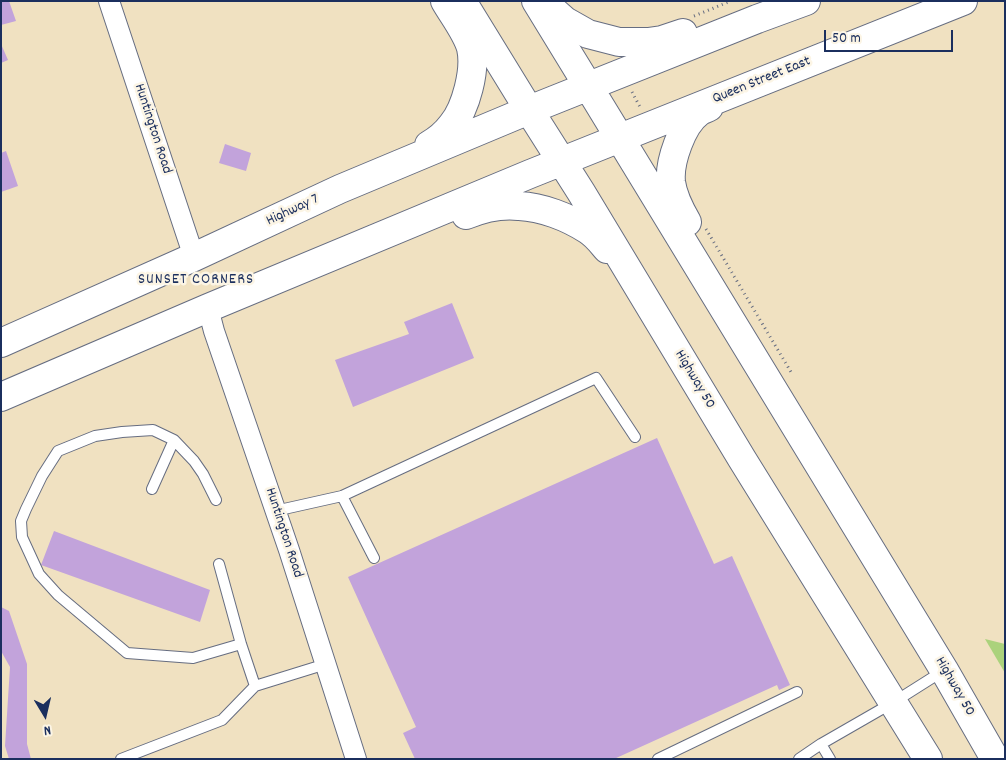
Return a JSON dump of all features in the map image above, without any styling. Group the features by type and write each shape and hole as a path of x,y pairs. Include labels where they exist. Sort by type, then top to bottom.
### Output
{"main road":[{"path":"340,189 344,181 436,141 454,124 471,81 472,61 470,47 445,1"},
{"name":"Highway 50","path":"462,1 928,759"},
{"name":"Highway 50","path":"536,1 944,670 995,759"},
{"path":"545,1 565,21 588,34 619,42 648,42 679,34 766,1"},
{"path":"588,86 806,1"},
{"name":"Queen Street East","path":"562,161 964,1"},
{"path":"740,336 745,315 674,197 671,181 676,148 688,124 698,112 862,46 871,38"},
{"name":"Highway 7","path":"1,344 340,189 588,86"},
{"path":"1,396 562,161"},
{"path":"334,256 350,264 485,208 518,206 540,210 569,220 600,239 668,348 677,351"}],"street":[{"name":"Huntington Road","path":"109,1 194,257"},
{"name":"Huntington Road","path":"208,308 214,331 326,664 355,758"}],"lane":[{"path":"275,511 342,496 596,378 635,437"},
{"path":"216,500 194,461 174,440 154,430 95,436 58,451 42,476 26,508 21,521 22,537 39,574 58,595 127,653 193,658 241,644"},
{"path":"152,489 174,440"},
{"path":"342,496 374,558"},
{"path":"219,564 241,644 255,686"},
{"path":"121,759 222,720 255,686 326,664"},
{"path":"799,759 944,670"},
{"path":"658,759 797,692"},
{"path":"821,744 830,759"}],"path":[{"path":"621,73 650,125"}],"green space":[{"path":"985,639 1005,644 1005,673"}],"building":[{"path":"1,1 9,1 16,21 1,25"},
{"path":"1,44 8,60 1,63"},
{"path":"225,144 251,153 246,171 219,163"},
{"path":"6,151 18,186 1,192 1,153"},
{"path":"452,303 474,358 353,407 335,360 409,334 404,322"},
{"path":"657,438 714,564 732,556 790,685 779,690 777,685 614,759 415,759 403,733 416,727 348,577"},
{"path":"54,531 210,590 200,622 41,565"},
{"path":"1,607 9,611 27,664 27,744 31,759 9,759 5,746 10,667 1,651"}],"district":[{"name":"SUNSET CORNERS","path":"196,281"}]}
